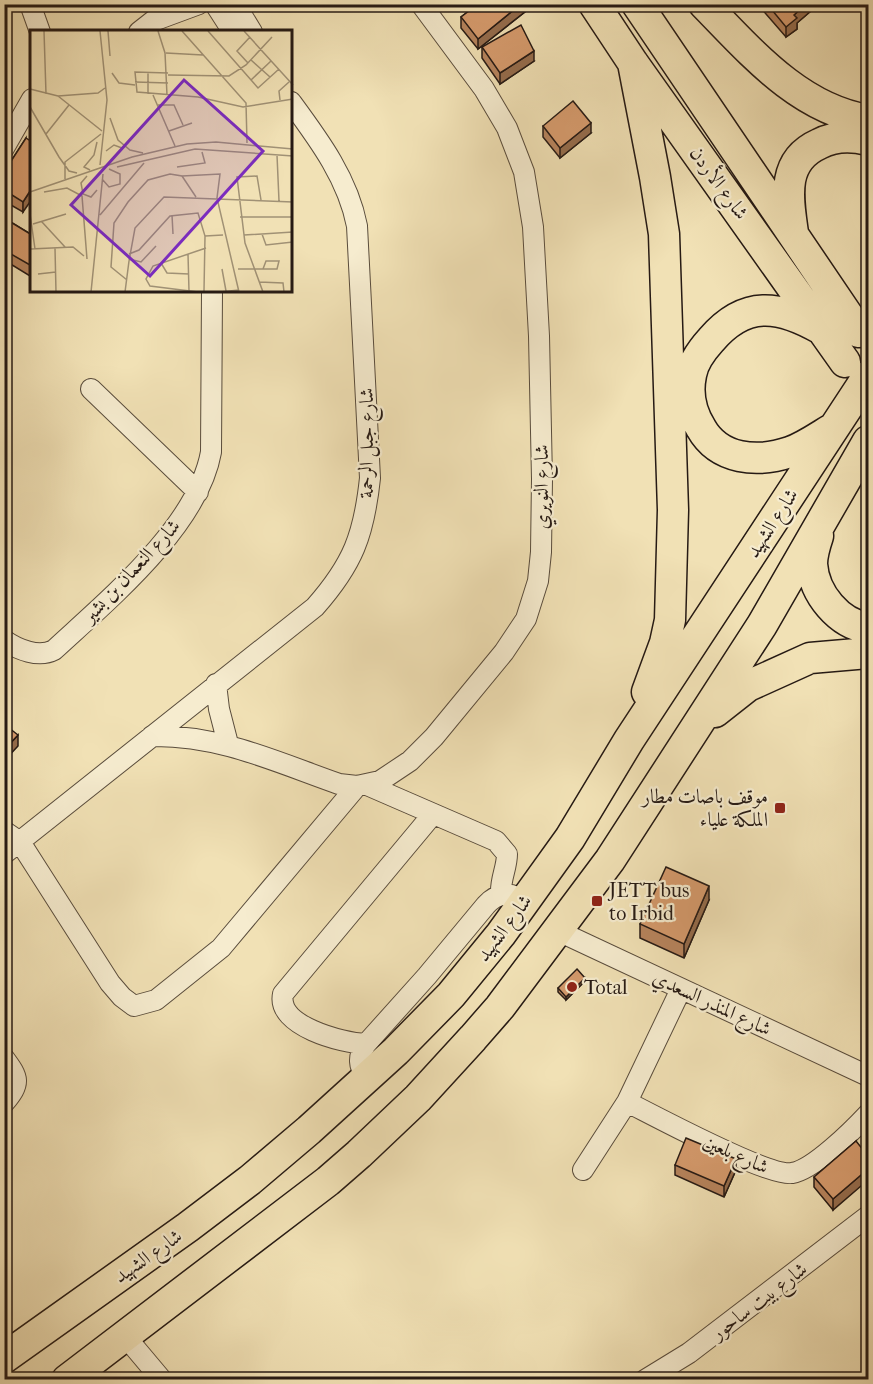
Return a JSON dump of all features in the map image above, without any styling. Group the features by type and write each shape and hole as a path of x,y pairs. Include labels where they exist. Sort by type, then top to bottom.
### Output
{"highway":[{"name":"شارع الأردن","path":"594,4 633,63 824,331 857,369"},
{"name":"شارع الأردن","path":"637,4 859,332"},
{"path":"704,4 770,70 790,86 828,108 849,117 868,120"},
{"path":"629,740 668,632 673,527 664,234 633,63"},
{"path":"793,236 789,192 791,174 797,160 808,149 827,140 842,138 868,140"},
{"path":"824,331 795,315 784,312 761,311 738,317 718,331 697,359 690,377 690,400 695,418 710,440 727,452 744,458 790,452 835,427"},
{"name":"شارع الشهيد","path":"4,1358 220,1204 280,1156 417,1031 477,965 513,898 594,800 629,740 835,427 857,369"},
{"name":"شارع الشهيد","path":"67,1380 328,1180 389,1126 500,1007 610,860 762,625 868,441"},
{"path":"837,495 820,526 814,548 812,563 815,580 834,611 849,622 868,628"},
{"path":"676,758 721,706 748,686 810,658 868,653"}],"street":[{"path":"30,4 39,30"},
{"path":"142,30 153,21 199,4"},
{"path":"215,4 243,30"},
{"path":"235,4 243,30"},
{"name":"شارع النويري","path":"362,786 394,773 418,753 450,719 504,652 526,619 538,581 541,552 539,336 533,227 524,172 507,128 484,89 421,4"},
{"path":"5,144 30,102"},
{"name":"شارع جبل الرحمة","path":"10,843 152,736 315,606 333,586 359,541 368,500 370,478 357,226 354,208 342,179 292,104"},
{"name":"شارع النعمان بن بشير","path":"4,640 25,651 43,653 54,650 111,598 161,545 189,509 205,478 211,452 212,292"},
{"path":"91,389 198,492"},
{"path":"216,684 219,709 228,744"},
{"path":"152,736 189,738 228,744 339,784 362,786 434,814 503,846 507,854 507,862 501,877 513,898 492,898 366,1044 359,1059 360,1067 366,1078"},
{"path":"10,843 110,983 122,997 134,1006 156,1000 221,948 362,786"},
{"path":"366,1044 338,1041 313,1030 285,1012 283,994 434,814"},
{"name":"شارع المنذر السعدي","path":"556,930 868,1076"},
{"path":"583,1170 627,1102 681,989"},
{"path":"4,1058 16,1074 16,1085 4,1103"},
{"name":"شارع بلعين","path":"627,1102 759,1166 785,1173 802,1170 815,1161 868,1114"},
{"name":"شارع بيت ساحور","path":"645,1380 689,1353 802,1269 868,1216"},
{"path":"125,1336 162,1380"}],"building":[{"path":"478,4 521,4 478,39 461,17"},
{"path":"767,4 806,4 794,15 797,18 786,27"},
{"path":"521,25 534,51 500,73 482,47"},
{"path":"573,101 591,123 560,148 543,126"},
{"path":"26,138 30,141 30,191 23,202 4,190 4,172"},
{"path":"4,218 30,234 30,265 4,250"},
{"path":"4,724 18,735 4,750"},
{"path":"666,867 709,886 684,944 640,924"},
{"name":"Total","path":"577,969 585,978 566,997 558,988"},
{"path":"686,1138 736,1159 724,1186 675,1165"},
{"path":"856,1141 868,1156 868,1169 833,1199 814,1177"}],"place":[{"name":"موقف باصات مطار الملكة علياء","path":"780,808"},
{"name":"JETT bus to Irbid","path":"597,901"},
{"name":"Total","path":"572,987"}]}
